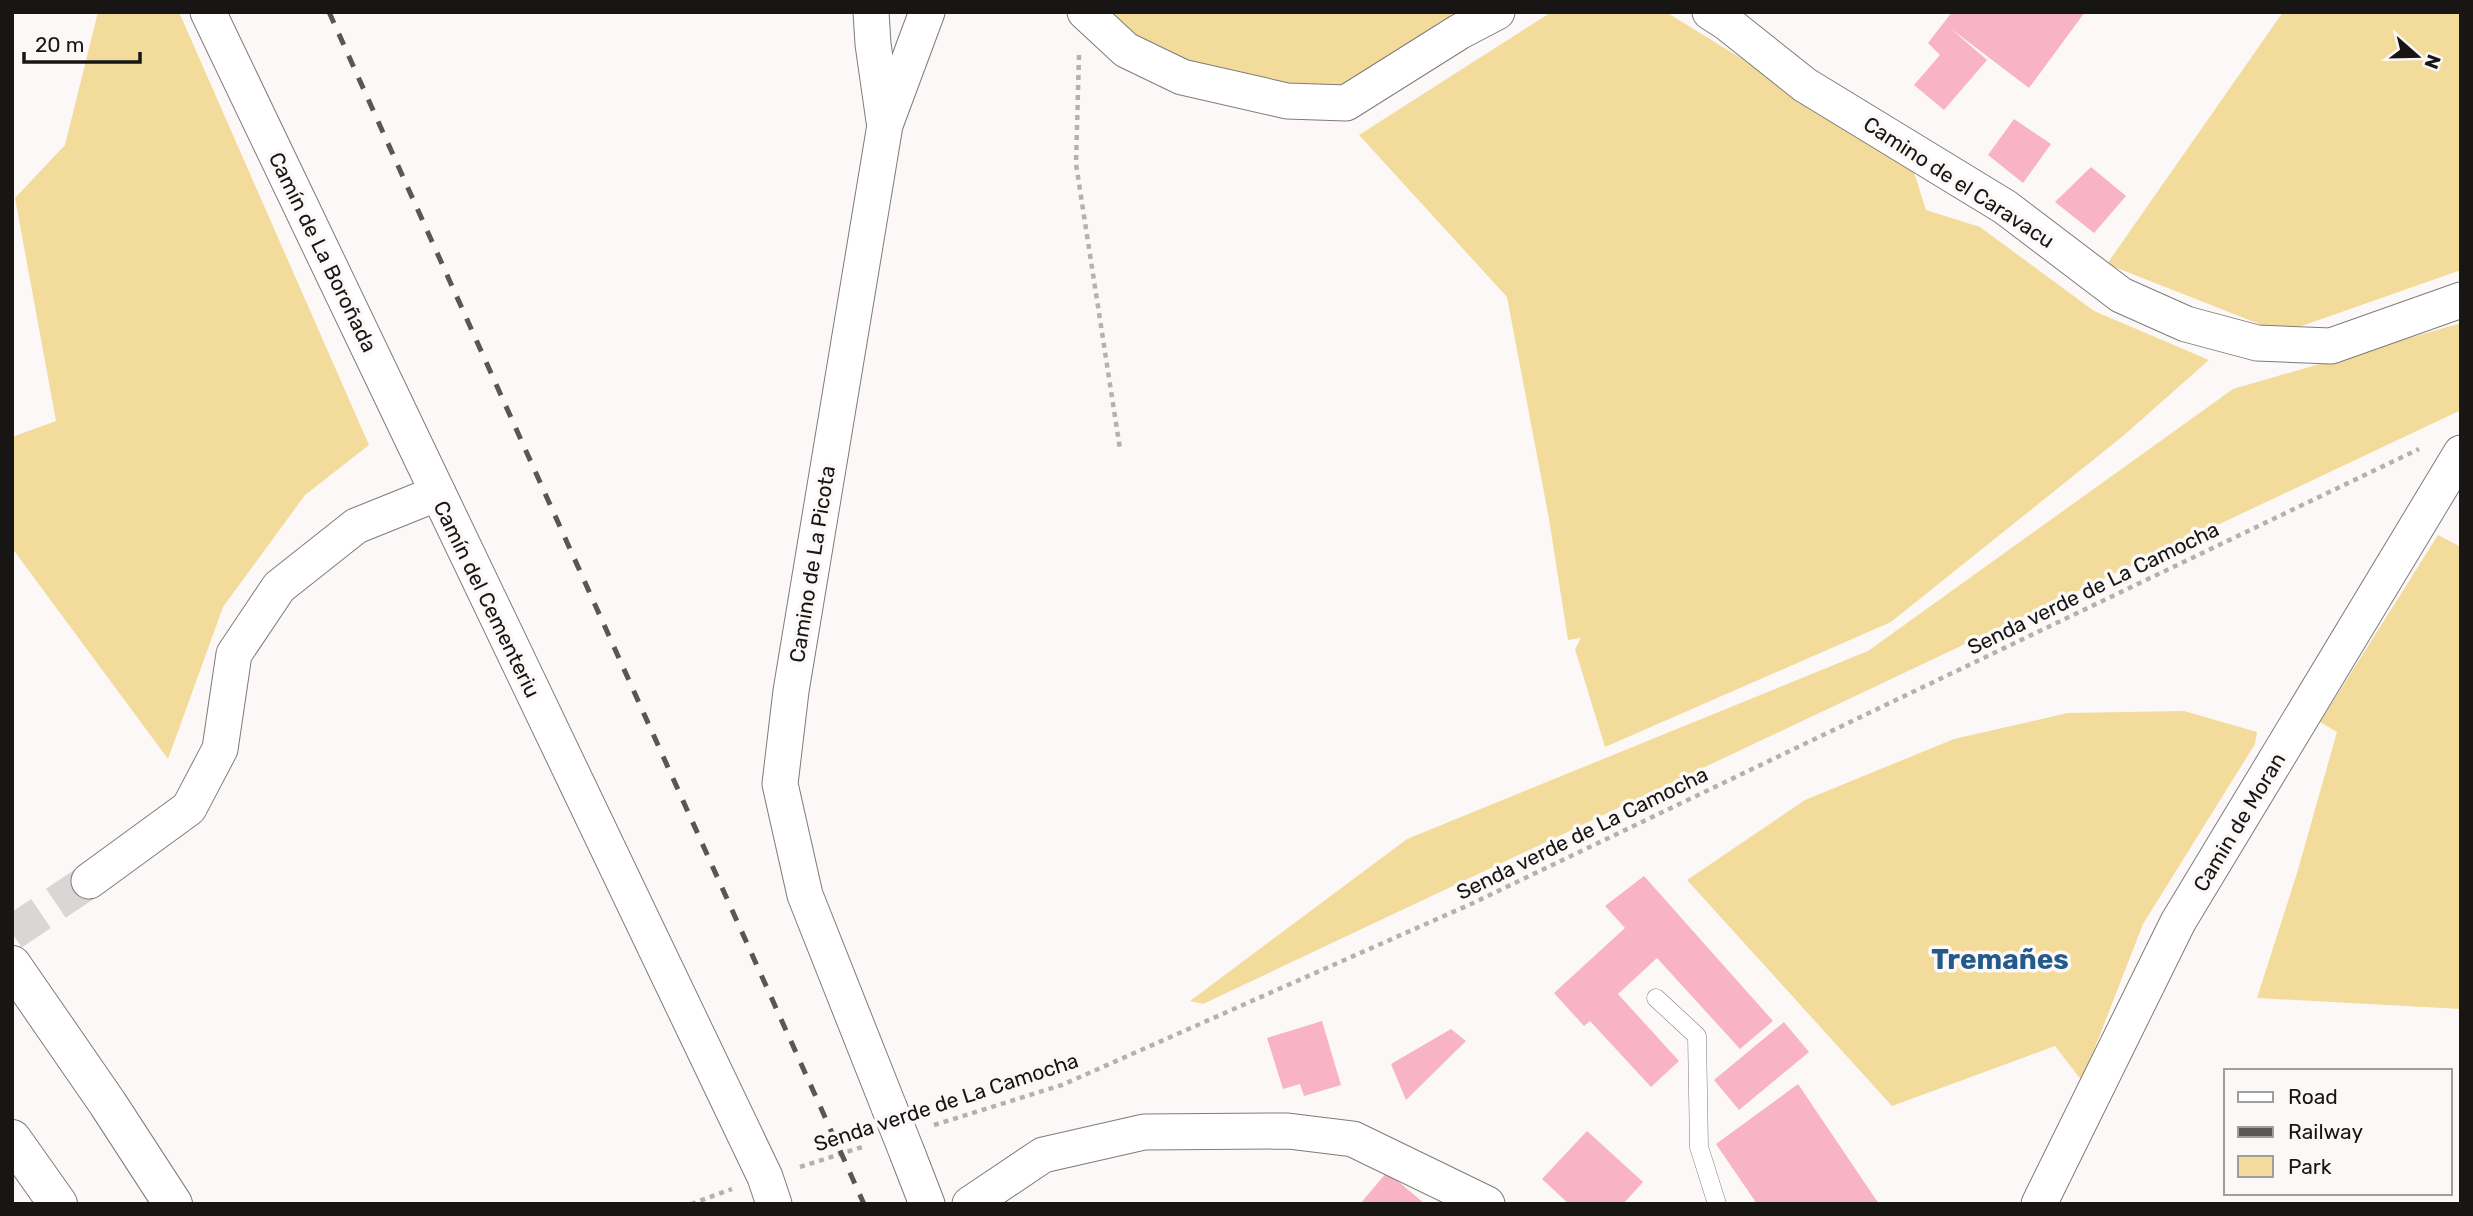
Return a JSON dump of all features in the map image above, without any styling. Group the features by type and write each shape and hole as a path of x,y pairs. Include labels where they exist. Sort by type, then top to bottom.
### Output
{"highway":[{"path":"12,943 88,1076"},
{"path":"12,965 171,1200"},
{"path":"12,1139 51,1193"}],"street":[{"name":"Camín de La Boroñada","path":"208,12 438,492"},
{"path":"871,12 885,125"},
{"name":"Camino de La Picota","path":"927,12 885,125 791,691 779,784 805,895 927,1204"},
{"path":"1085,12 1126,51 1182,77 1287,101 1346,103 1459,32 1497,12"},
{"name":"Camino de el Caravacu","path":"1710,12 1805,85 2005,207 2121,295 2186,324 2257,343 2332,346 2461,300"},
{"name":"Camin de Moran","path":"2039,1204 2179,922 2461,453"},
{"name":"Camín del Cementeriu","path":"89,881 189,808 220,749 234,654 279,587 356,526 438,492 770,1191"},
{"path":"970,1204 1043,1155 1144,1132 1288,1130 1353,1139 1487,1204"}],"lane":[{"path":"1656,998 1696,1036 1699,1147 1717,1204"}],"path":[{"path":"1079,54 1076,164 1120,449"},
{"name":"Senda verde de La Camocha","path":"933,1125 1062,1085 1471,904 2423,447"},
{"name":"Senda verde de La Camocha","path":"691,1204 770,1191 868,1145"}],"green space":[{"path":"98,12 179,12 369,445 305,495 223,607 168,759 12,548 12,437 56,421 15,198 65,145"},
{"path":"1109,12 1462,12 1441,21 1360,80 1320,93 1154,54"},
{"path":"1666,12 1911,163 1926,210 1980,227 2094,311 2209,360 2123,436 1891,622 1605,747 1575,649 1581,638 1568,640 1549,519 1507,297 1359,135 1550,13"},
{"path":"2283,12 2461,12 2461,270 2282,333 2107,264"},
{"path":"2461,323 2461,410 1203,1004 1190,1001 1407,839 1868,651 2233,389"},
{"path":"2438,535 2461,547 2461,1009 2257,998 2297,873 2337,732 2320,722"},
{"path":"2184,711 2257,732 2255,744 2143,924 2082,1081 2055,1046 1892,1106 1687,880 1805,800 1954,739 2068,713"}],"building":[{"path":"1952,12 2085,12 2029,88 1950,28 1987,60 1944,110 1914,85 1940,55 1928,43"},
{"path":"2014,119 2051,144 2023,183 1988,155"},
{"path":"2091,167 2126,196 2094,233 2055,202"},
{"path":"1644,876 1773,1021 1740,1049 1657,958 1618,994 1679,1061 1651,1087 1590,1021 1584,1026 1554,993 1625,928 1605,906"},
{"path":"1322,1021 1341,1085 1304,1096 1300,1084 1283,1089 1267,1038"},
{"path":"1784,1022 1809,1052 1739,1110 1714,1080"},
{"path":"1451,1029 1466,1041 1406,1100 1391,1064"},
{"path":"1798,1084 1879,1204 1757,1204 1716,1144"},
{"path":"1587,1131 1643,1182 1623,1204 1569,1204 1542,1179"},
{"path":"1387,1172 1425,1204 1360,1204"}],"tunnel":[{"path":"12,933 89,881"}],"railway":[{"path":"329,12 864,1204"}],"district":[{"name":"Tremañes","path":"2000,959"}]}
